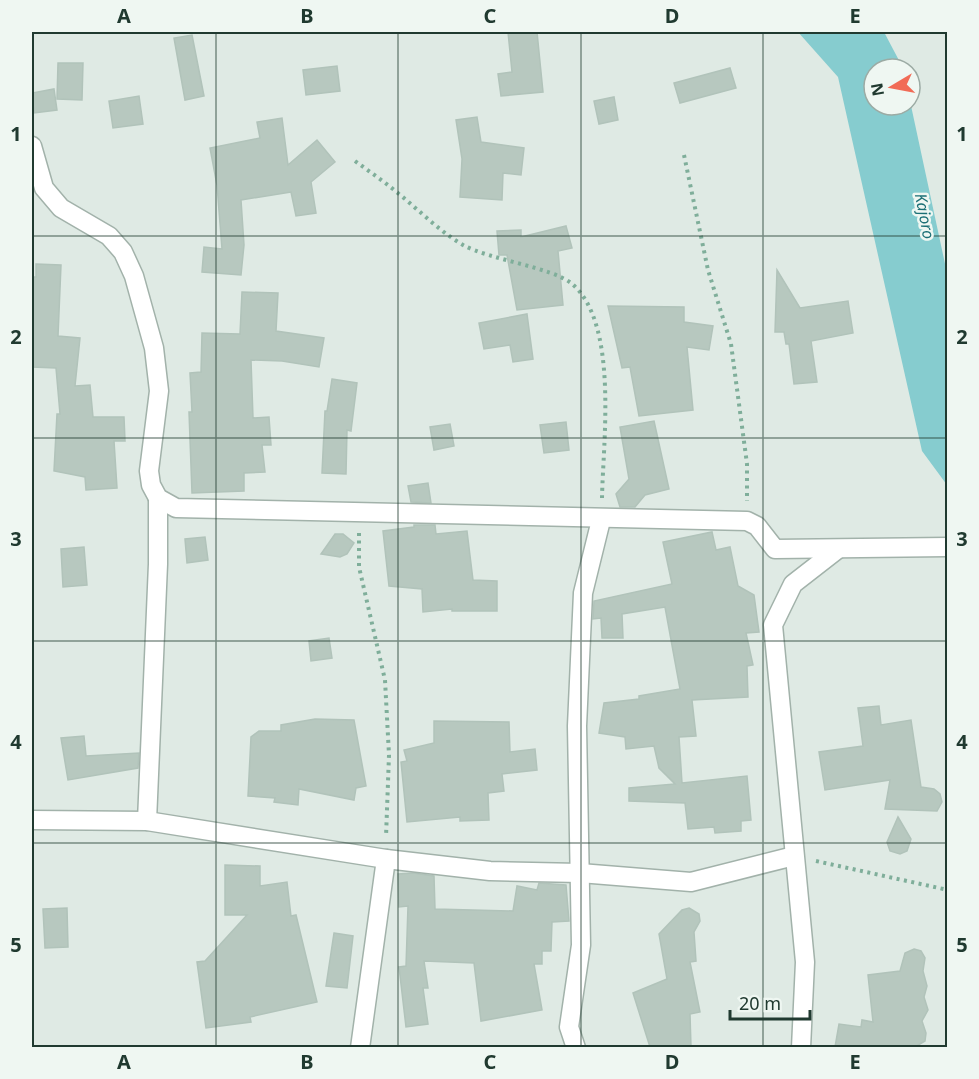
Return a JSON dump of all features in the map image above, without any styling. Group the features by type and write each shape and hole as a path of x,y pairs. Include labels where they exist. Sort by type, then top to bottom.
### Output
{"street":[{"path":"32,146 44,188 61,208 110,236 123,252 134,276 154,348 159,391 149,471 151,485 158,498 158,564 147,821"},
{"path":"158,498 176,508 601,520 747,521 757,526 775,549 948,547"},
{"path":"576,1047 569,1027 581,945 577,726 583,592 601,520"},
{"path":"801,1047 805,962 773,625 793,584 838,549"},
{"path":"32,820 147,821 387,859 490,871 580,873 691,882 794,856"},
{"path":"360,1047 387,859"}],"path":[{"path":"684,155 708,270 731,344 747,464 747,521"},
{"path":"355,161 464,245 504,261 542,271 570,282 588,304 599,330 604,362 601,520"},
{"path":"359,513 359,567 385,680 389,755 387,859"},
{"path":"794,856 948,890"}],"water":[{"name":"Kajoro","path":"798,32 884,32 897,57 862,57 862,117 913,117 947,273 947,485 922,451 838,77"}],"building":[{"path":"508,32 537,32 543,92 501,96 498,74 512,72"},
{"path":"192,35 204,96 185,100 174,38"},
{"path":"58,63 83,63 82,100 57,99"},
{"path":"337,66 340,91 306,95 303,70"},
{"path":"730,68 736,88 680,103 674,83"},
{"path":"54,89 57,110 34,113 32,93"},
{"path":"139,96 143,124 113,128 109,101"},
{"path":"614,97 618,120 599,124 594,101"},
{"path":"477,117 481,142 524,148 521,175 503,173 502,200 460,197 462,159 456,120"},
{"path":"282,118 288,165 317,140 335,162 311,182 316,213 296,216 291,192 241,200 244,245 241,275 202,272 204,247 222,249 217,185 210,148 260,138 257,122"},
{"path":"566,226 572,248 558,251 563,305 517,310 507,255 499,255 497,231 521,230 521,237"},
{"path":"36,264 61,265 58,336 80,338 75,386 90,385 93,417 124,417 125,441 114,441 117,488 86,490 85,477 54,471 57,414 60,414 56,368 32,367 32,277 36,277"},
{"path":"777,270 800,308 848,301 853,333 811,341 817,382 794,384 789,344 786,344 784,332 775,332"},
{"path":"242,292 278,293 276,331 324,338 319,367 282,361 251,360 253,418 269,417 271,445 262,445 265,472 244,473 244,491 192,493 190,373 201,372 202,333 240,334"},
{"path":"608,306 684,307 684,322 713,326 709,350 687,347 693,410 639,416 630,367 622,368"},
{"path":"527,314 533,359 513,362 510,345 484,349 479,323"},
{"path":"332,379 357,383 351,431 347,430 346,474 322,473 325,411 327,411"},
{"path":"654,421 669,489 645,495 635,507 620,507 616,494 629,479 620,427"},
{"path":"566,422 569,450 544,453 540,425"},
{"path":"450,424 454,446 434,450 430,427"},
{"path":"428,483 431,503 411,502 408,486"},
{"path":"414,525 435,525 436,534 467,531 473,580 497,581 497,611 452,611 452,609 423,612 422,589 389,586 383,531 414,527"},
{"path":"712,532 716,550 730,547 738,586 754,595 759,632 746,633 753,665 747,666 748,697 692,700 696,736 679,737 682,783 747,776 751,820 741,821 741,831 715,833 714,827 688,829 685,803 629,801 629,788 675,784 659,768 654,746 626,749 625,737 599,733 604,703 639,699 639,696 680,689 665,607 622,614 623,638 602,638 601,618 593,619 594,601 672,584 663,542"},
{"path":"335,534 343,534 354,543 347,554 340,557 321,554"},
{"path":"205,537 208,560 187,563 185,539"},
{"path":"84,547 87,585 63,587 61,549"},
{"path":"329,638 332,658 311,661 309,641"},
{"path":"879,706 881,725 911,720 921,787 934,789 940,794 942,802 937,811 885,809 890,780 825,790 819,752 863,746 858,708"},
{"path":"315,719 354,720 366,786 356,788 354,800 299,789 298,805 274,802 275,798 248,796 251,737 259,731 281,731 281,725"},
{"path":"434,721 509,722 510,752 535,749 537,770 502,774 504,791 488,793 489,820 460,821 460,817 407,822 401,762 407,761 404,750 434,743"},
{"path":"84,736 86,756 139,753 138,768 68,780 61,738"},
{"path":"898,817 911,839 907,851 900,854 890,851 887,842"},
{"path":"225,865 260,866 260,886 287,882 291,916 296,915 317,1002 250,1017 251,1022 206,1028 197,962 205,961 247,915 225,915"},
{"path":"413,873 434,876 435,909 513,911 517,886 537,890 539,883 566,885 569,921 552,922 551,951 542,951 542,964 534,964 542,1010 481,1021 474,963 424,961 428,988 423,988 428,1024 406,1027 399,967 406,966 408,906 399,907 398,874"},
{"path":"67,908 68,947 45,948 43,909"},
{"path":"689,908 699,914 700,921 694,932 696,961 690,962 700,1012 690,1014 691,1047 650,1047 633,993 667,979 659,934 682,910"},
{"path":"334,933 353,936 347,988 326,986"},
{"path":"914,949 921,951 925,958 923,971 927,986 924,997 928,1010 922,1021 926,1033 925,1041 915,1047 835,1047 839,1024 861,1027 862,1020 873,1022 868,975 900,971 905,953"}]}
